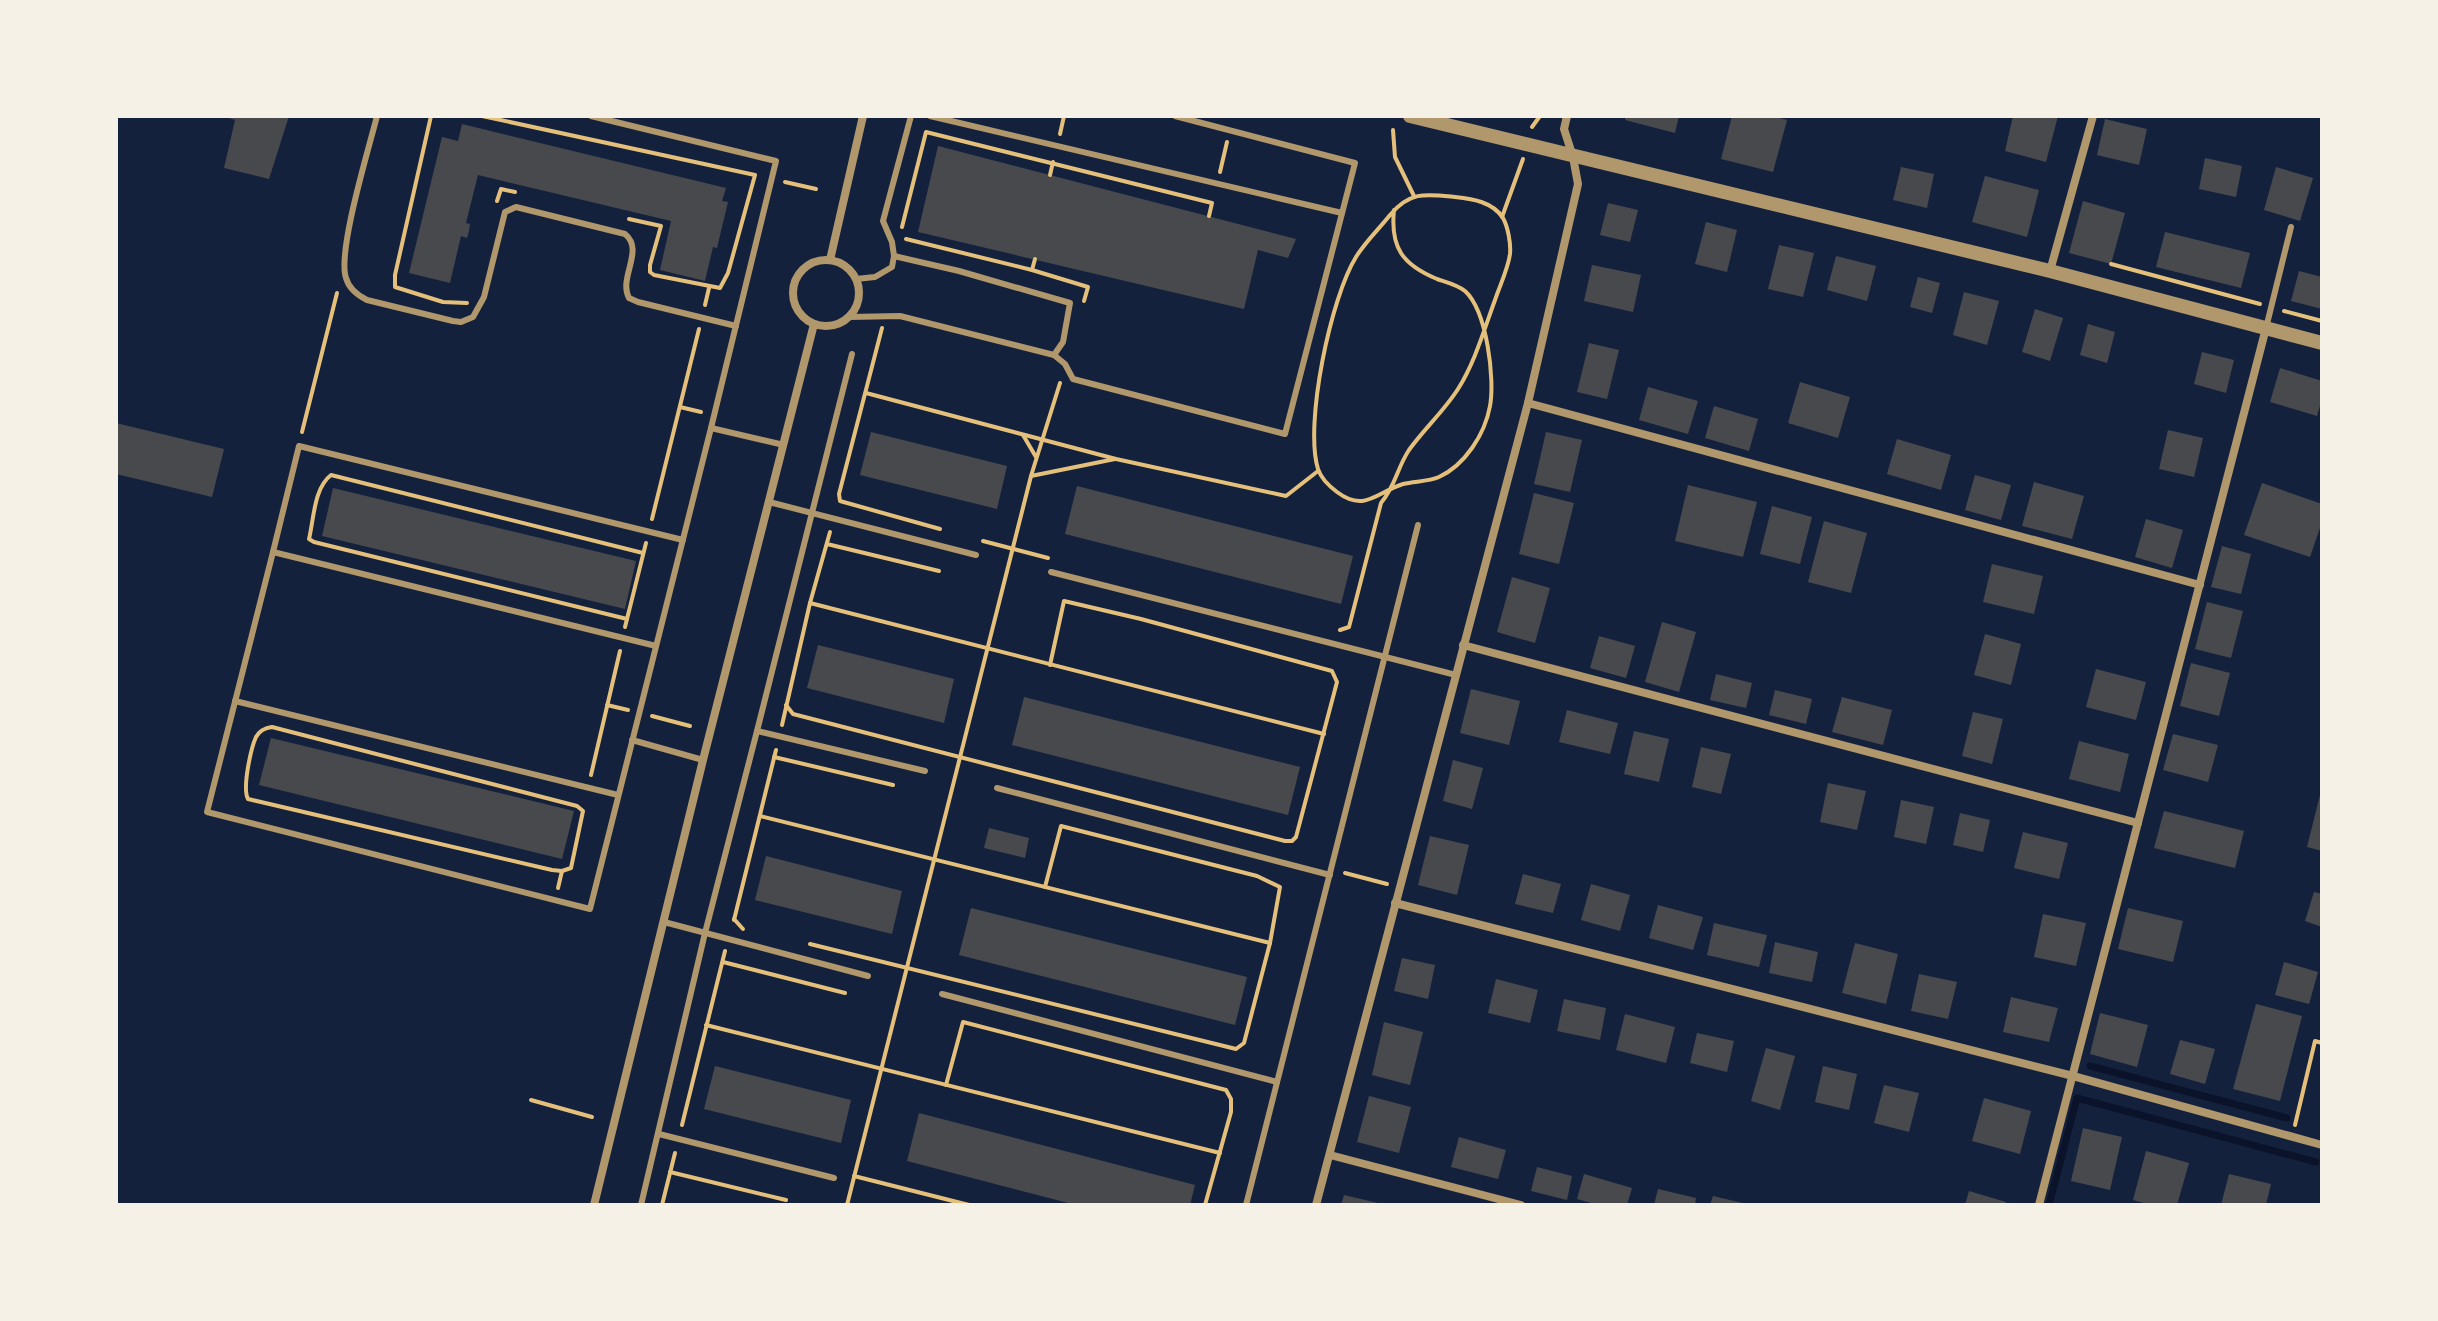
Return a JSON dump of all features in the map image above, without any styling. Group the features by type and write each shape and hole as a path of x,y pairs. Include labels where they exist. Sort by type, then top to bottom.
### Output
{"street":[{"path":"830,260 863,116"},
{"path":"1410,116 2050,271 2322,343"},
{"path":"1316,1205 1528,403 1578,184 1564,129 1567,116"},
{"path":"2050,271 2093,116"},
{"path":"830,260 842,264 856,279 858,299 849,317 833,326 814,324 799,312 795,304 794,284 805,268 813,263 830,260"},
{"path":"594,1205 814,324"},
{"path":"2039,1205 2266,328"},
{"path":"1528,403 2200,585"},
{"path":"1463,645 2138,823"},
{"path":"1395,903 2073,1076 2322,1145"},
{"path":"1330,1155 1521,1205"}],"lane":[{"path":"377,116 343,267 351,288 367,300 453,321 468,321 479,309 484,297 505,212 511,207 625,234 630,237 633,247 625,288 629,298 736,326"},
{"path":"591,116 776,161 711,428 683,540 618,795 590,909 207,812 299,446 683,540"},
{"path":"856,279 875,277 892,267 892,242 883,221 911,116"},
{"path":"930,116 1342,213"},
{"path":"849,317 900,316 1054,355 1065,364 1073,379 1285,434 1355,163 1175,116"},
{"path":"2266,328 2291,227"},
{"path":"894,256 1070,303 1063,342 1054,355"},
{"path":"641,1205 705,933 852,354"},
{"path":"711,428 784,445"},
{"path":"769,502 976,555"},
{"path":"1246,1205 1418,525"},
{"path":"273,552 656,646"},
{"path":"1051,572 1456,675"},
{"path":"235,701 618,795"},
{"path":"757,731 925,771"},
{"path":"632,740 703,760"},
{"path":"997,788 1330,872"},
{"path":"664,922 868,976"},
{"path":"942,994 1277,1082"},
{"path":"659,1134 834,1178"}],"path":[{"path":"431,116 395,275 395,287 443,302 470,303"},
{"path":"482,116 755,175 746,216 728,273 720,288 654,275 650,272 650,265 661,226 618,216"},
{"path":"1529,132 1540,116"},
{"path":"1209,216 1230,130"},
{"path":"1393,130 1395,157 1414,196"},
{"path":"1080,313 1088,287 900,237 926,132 1212,203"},
{"path":"1336,630 1349,627 1381,503 1393,489 1407,453 1456,393 1484,332 1510,253 1502,217 1520,170"},
{"path":"496,207 501,189 516,192"},
{"path":"1394,210 1393,235 1403,257 1415,268 1462,289 1469,296 1484,332 1492,375 1491,404 1485,428 1471,450 1439,477 1402,484 1363,502 1348,499 1332,488 1318,471 1315,442 1317,394 1339,299 1355,259 1394,210 1414,196 1473,199 1485,203 1502,217"},
{"path":"1032,270 1035,259"},
{"path":"2111,264 2322,321"},
{"path":"299,446 343,267"},
{"path":"577,806 589,788 627,619 709,288"},
{"path":"662,1205 810,603 840,501 839,494 882,327"},
{"path":"847,1205 1031,476 1065,364"},
{"path":"866,393 1116,459 1286,496 1318,471"},
{"path":"1022,435 1036,457"},
{"path":"1031,476 1116,459"},
{"path":"627,619 314,542 309,539 319,491 331,475 643,553"},
{"path":"840,501 941,529"},
{"path":"970,537 1059,561"},
{"path":"827,544 939,571"},
{"path":"786,705 793,714 961,758 1292,841 1296,837 1337,682 1332,671 1064,601 1050,665"},
{"path":"810,603 1324,734"},
{"path":"272,727 577,806 583,811 571,868 562,871 248,799 245,787 257,735 263,728 272,727"},
{"path":"774,757 893,785"},
{"path":"760,816 1270,943"},
{"path":"803,942 1236,1049 1244,1043 1270,943 1280,887 1257,876 1061,826 1045,887"},
{"path":"1330,872 1400,887"},
{"path":"734,919 743,929"},
{"path":"723,962 845,993"},
{"path":"946,1086 963,1022 1226,1090 1231,1099 1231,1112 1205,1205"},
{"path":"706,1025 1220,1153"},
{"path":"2292,1136 2315,1041 2322,1043"},
{"path":"531,1100 592,1117"},
{"path":"670,1172 786,1200"},
{"path":"854,1176 969,1205"}],"building":[{"path":"223,116 289,116 269,179 224,168 235,120"},
{"path":"1626,116 1679,116 1675,133 1625,120"},
{"path":"1732,116 1773,116 1787,120 1773,172 1721,159"},
{"path":"2013,116 2058,116 2046,162 2005,151"},
{"path":"2105,119 2147,129 2139,165 2097,155"},
{"path":"462,124 726,188 722,201 728,202 705,281 660,270 671,221 478,175 466,223 470,224 469,231 467,238 461,236 450,283 409,273 442,137 458,141"},
{"path":"938,146 1296,239 1288,258 1258,250 1244,309 918,232"},
{"path":"2205,158 2242,166 2236,197 2199,189"},
{"path":"1901,167 1934,174 1927,208 1893,200"},
{"path":"2276,167 2313,178 2300,221 2264,210"},
{"path":"1985,176 2039,190 2027,237 1972,222"},
{"path":"2083,201 2125,213 2111,264 2069,253"},
{"path":"1608,203 1638,210 1630,242 1600,235"},
{"path":"1706,222 1737,230 1727,272 1695,264"},
{"path":"2165,232 2250,253 2241,288 2156,267"},
{"path":"1779,245 1814,253 1803,297 1768,289"},
{"path":"1836,256 1876,266 1867,301 1827,290"},
{"path":"1592,265 1641,275 1633,312 1584,301"},
{"path":"2299,271 2322,277 2322,309 2291,301"},
{"path":"1918,277 1940,283 1932,313 1910,307"},
{"path":"1964,292 1999,301 1987,345 1953,335"},
{"path":"2035,309 2063,318 2050,361 2022,352"},
{"path":"2088,324 2115,332 2107,363 2080,355"},
{"path":"1589,343 1619,350 1607,399 1577,392"},
{"path":"2202,352 2234,360 2226,393 2194,384"},
{"path":"2280,368 2322,381 2322,399 2317,416 2270,402"},
{"path":"1800,382 1850,397 1838,438 1788,423"},
{"path":"1648,387 1698,401 1688,434 1639,420"},
{"path":"1714,406 1758,419 1749,451 1705,438"},
{"path":"116,423 224,449 212,497 116,474"},
{"path":"2168,430 2203,438 2194,477 2159,469"},
{"path":"871,432 1007,466 997,509 860,475"},
{"path":"1546,432 1582,440 1570,492 1534,484"},
{"path":"1897,439 1951,455 1941,490 1887,474"},
{"path":"1975,475 2011,485 2001,520 1965,510"},
{"path":"2034,482 2084,496 2072,539 2022,526"},
{"path":"2262,483 2322,504 2322,522 2310,557 2244,535"},
{"path":"1688,485 1757,502 1743,557 1675,541"},
{"path":"1077,486 1353,556 1341,604 1065,534"},
{"path":"333,488 636,561 625,609 322,536"},
{"path":"1534,493 1574,503 1559,564 1519,554"},
{"path":"1772,506 1812,517 1800,564 1760,554"},
{"path":"2146,519 2183,530 2172,568 2135,557"},
{"path":"1824,521 1867,533 1851,593 1808,582"},
{"path":"2222,546 2251,554 2241,594 2211,587"},
{"path":"1992,564 2043,576 2034,614 1983,602"},
{"path":"1512,577 1550,588 1535,643 1497,632"},
{"path":"2207,602 2243,611 2231,658 2195,649"},
{"path":"1662,622 1696,632 1679,692 1645,682"},
{"path":"1985,634 2021,644 2011,685 1974,675"},
{"path":"1599,636 1635,646 1626,678 1590,668"},
{"path":"818,645 954,679 944,723 807,688"},
{"path":"2191,663 2230,673 2219,716 2180,706"},
{"path":"2096,669 2146,682 2136,720 2086,707"},
{"path":"1716,674 1752,683 1746,708 1710,700"},
{"path":"1471,689 1520,701 1509,745 1460,733"},
{"path":"1775,690 1812,699 1806,724 1769,715"},
{"path":"1024,697 1300,767 1288,815 1012,745"},
{"path":"1842,697 1892,710 1883,745 1832,732"},
{"path":"1567,710 1618,723 1610,754 1559,742"},
{"path":"1973,712 2003,719 1992,764 1962,756"},
{"path":"1634,731 1669,739 1659,782 1624,774"},
{"path":"2173,734 2218,745 2208,782 2163,770"},
{"path":"271,738 574,811 562,859 259,785"},
{"path":"2079,741 2129,754 2120,792 2069,779"},
{"path":"1701,747 1731,754 1721,794 1692,787"},
{"path":"1453,760 1483,768 1472,809 1443,801"},
{"path":"1828,783 1866,791 1857,830 1820,822"},
{"path":"2322,791 2322,851 2307,847"},
{"path":"1901,800 1934,807 1926,844 1894,837"},
{"path":"2164,811 2244,831 2235,868 2154,848"},
{"path":"1960,813 1990,820 1983,852 1953,845"},
{"path":"989,828 1029,838 1025,858 984,848"},
{"path":"2023,832 2068,843 2059,879 2014,868"},
{"path":"1430,836 1469,845 1457,895 1418,885"},
{"path":"766,856 902,891 892,934 755,900"},
{"path":"1523,874 1561,884 1553,913 1515,904"},
{"path":"1591,884 1630,895 1620,931 1581,920"},
{"path":"2314,892 2322,894 2322,927 2305,921"},
{"path":"1658,905 1703,917 1693,950 1649,938"},
{"path":"971,908 1247,977 1235,1025 959,955"},
{"path":"2128,908 2183,921 2173,962 2118,949"},
{"path":"2043,914 2086,923 2076,966 2034,957"},
{"path":"1714,923 1767,935 1759,967 1707,955"},
{"path":"1775,942 1818,952 1812,982 1769,973"},
{"path":"1855,943 1898,954 1886,1004 1842,993"},
{"path":"1402,958 1435,965 1428,999 1394,991"},
{"path":"2284,962 2318,972 2309,1004 2275,995"},
{"path":"1919,974 1957,982 1948,1019 1911,1011"},
{"path":"1496,979 1538,990 1530,1023 1488,1013"},
{"path":"2011,997 2058,1008 2049,1042 2003,1032"},
{"path":"1564,999 1606,1008 1600,1040 1557,1031"},
{"path":"2256,1004 2302,1016 2280,1101 2233,1089"},
{"path":"2100,1013 2148,1025 2137,1067 2090,1054"},
{"path":"1625,1014 1675,1027 1666,1063 1616,1050"},
{"path":"1384,1022 1423,1032 1410,1085 1372,1075"},
{"path":"1697,1033 1734,1041 1727,1072 1690,1063"},
{"path":"2180,1040 2215,1049 2205,1084 2170,1074"},
{"path":"1766,1048 1795,1056 1780,1110 1751,1101"},
{"path":"715,1066 851,1100 841,1143 704,1109"},
{"path":"1823,1066 1857,1074 1849,1110 1815,1102"},
{"path":"1884,1085 1919,1093 1909,1132 1874,1123"},
{"path":"1369,1096 1411,1107 1399,1153 1357,1142"},
{"path":"1984,1098 2031,1111 2020,1154 1972,1141"},
{"path":"919,1113 1195,1185 1190,1205 1076,1205 907,1161"},
{"path":"2083,1128 2122,1137 2110,1190 2071,1181"},
{"path":"1459,1137 1506,1150 1498,1179 1451,1167"},
{"path":"2146,1151 2189,1163 2177,1205 2151,1205 2133,1200"},
{"path":"1537,1167 1572,1176 1567,1200 1531,1191"},
{"path":"1584,1174 1632,1188 1627,1205 1598,1205 1577,1199"},
{"path":"2229,1174 2271,1184 2266,1205 2221,1205"},
{"path":"1658,1189 1696,1198 1695,1205 1654,1205"},
{"path":"1969,1191 2006,1202 2005,1205 1965,1205"},
{"path":"1344,1195 1382,1204 1382,1205 1341,1205"},
{"path":"1713,1196 1747,1204 1747,1205 1710,1205"}],"waterway":[{"path":"2090,1066 2287,1118"},
{"path":"2049,1205 2077,1098 2316,1162"}]}
